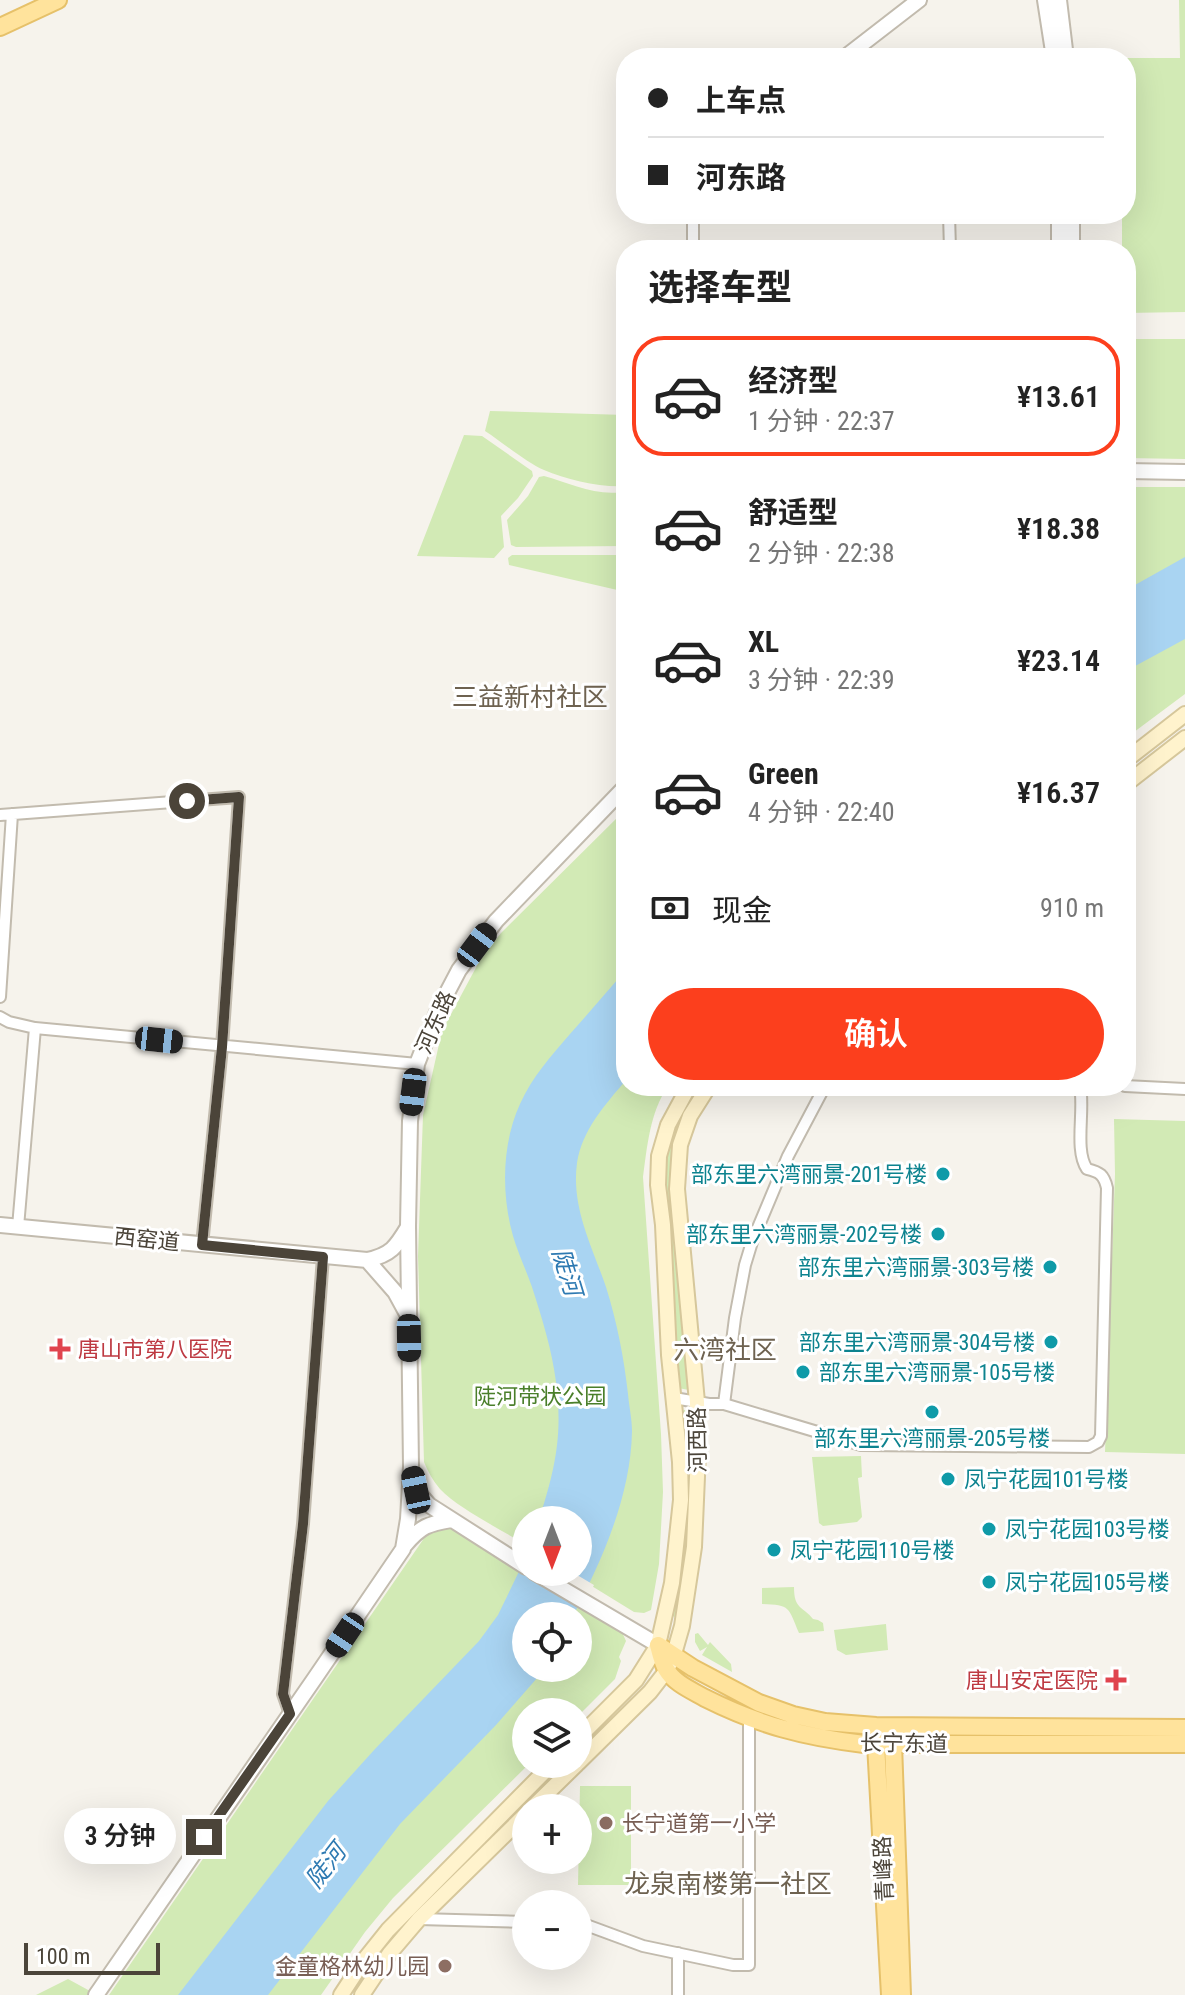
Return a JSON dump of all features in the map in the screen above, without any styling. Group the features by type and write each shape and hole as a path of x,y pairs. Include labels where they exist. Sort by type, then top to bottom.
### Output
{"main road":[{"path":"0,15 34,0"},
{"path":"0,27 58,0"},
{"path":"1136,752 1185,714"},
{"path":"1136,776 1185,738"},
{"name":"河西路","path":"592,1724 636,1680 658,1645 672,1583 681,1500 680,1462 669,1355 663,1225 658,1185 659,1156 668,1125 684,1096"},
{"name":"河西路","path":"592,1750 650,1692 667,1670 682,1626 694,1547 698,1453 697,1402 677,1189 680,1145 690,1116 703,1096"},
{"path":"658,1645 667,1670"},
{"name":"长宁东道","path":"658,1645 693,1668 759,1703 825,1722 876,1726 1185,1728"},
{"name":"长宁东道","path":"667,1670 683,1686 734,1712 775,1728 823,1740 884,1744 1185,1744"},
{"name":"青峰路","path":"884,1744 890,1995"},
{"name":"青峰路","path":"884,1744 902,1995"},
{"path":"341,1995 388,1930 538,1778"},
{"name":"河西路","path":"547,1794 563,1778"},
{"path":"362,1995 390,1953 419,1919 512,1828"}],"street":[{"path":"857,48 919,0"},
{"path":"1045,0 1052,48"},
{"path":"1059,0 1065,48"},
{"path":"1136,471 1185,472"},
{"name":"河东路","path":"96,1995 403,1549 411,1467 408,1226 410,1121 417,1064 438,1010 459,970 496,921 616,796"},
{"path":"0,815 239,797 222,1047 202,1245"},
{"path":"0,997 12,814"},
{"path":"0,1017 35,1028 417,1064"},
{"path":"18,1227 35,1028"},
{"path":"1136,1087 1185,1089"},
{"path":"724,1404 735,1318 752,1242 788,1156 820,1096"},
{"path":"674,1398 724,1404 861,1445 1089,1447 1098,1442 1101,1436 1107,1188 1105,1178 1099,1172 1087,1169 1080,1155 1080,1096"},
{"name":"西窑道","path":"0,1225 367,1260"},
{"path":"367,1260 384,1257 408,1226"},
{"path":"680,1232 705,1232 752,1242"},
{"path":"290,1714 283,1694 303,1524 323,1257"},
{"path":"367,1260 395,1292 409,1317"},
{"name":"河东路","path":"411,1467 416,1490 429,1505 451,1520"},
{"path":"403,1549 426,1525 451,1520 512,1558"},
{"name":"长宁东道","path":"557,1586 658,1645"},
{"path":"592,1927 643,1946 733,1965 749,1965 749,1718"},
{"path":"419,1919 512,1922"},
{"path":"678,1953 678,1995"}],"green space":[{"path":"1179,0 1185,0 1185,312 1136,313 1136,240 1122,240 1122,224 1136,224 1136,58 1180,58"},
{"path":"1136,339 1185,339 1185,459 1136,458"},
{"path":"490,411 616,415 616,486 563,477 537,467 485,431"},
{"path":"464,435 482,436 532,471 533,476 501,516 504,547 494,558 417,556"},
{"path":"539,477 616,493 616,546 511,545 507,520 528,496"},
{"path":"1136,487 1185,487 1185,694 1136,731"},
{"path":"512,555 616,555 616,590 509,565 508,558"},
{"name":"陡河带状公园","path":"616,819 616,1096 662,1096 653,1118 643,1177 663,1492 659,1564 651,1610 644,1613 634,1612 592,1586 592,1506 512,1506 512,1537 458,1504 440,1489 424,1462 418,1256 423,1115 442,1031 480,960 501,933"},
{"path":"689,1096 695,1096 687,1108 675,1142 670,1176 689,1390 678,1388 664,1184 670,1137"},
{"path":"1114,1119 1185,1121 1185,1454 1105,1452 1115,1174"},
{"path":"690,1407 690,1509 682,1586 675,1617 681,1548 681,1412"},
{"path":"861,1456 862,1477 858,1478 862,1517 857,1522 823,1526 819,1523 812,1457"},
{"path":"445,1527 456,1531 512,1565 512,1586 548,1586 574,1602 512,1602 512,1682 592,1682 592,1613 621,1630 626,1641 615,1679 592,1702 592,1698 512,1698 512,1778 515,1778 393,1898 321,1995 109,1995 434,1528"},
{"path":"794,1587 797,1604 813,1619 823,1623 824,1631 799,1633 787,1609 762,1604 762,1588"},
{"path":"886,1624 888,1650 846,1655 837,1650 834,1630"},
{"path":"698,1633 731,1664 732,1672 702,1655 707,1647 700,1651 695,1642 695,1634"},
{"path":"580,1786 631,1786 631,1885 578,1885 578,1874 592,1874 592,1794 580,1794"},
{"path":"68,1979 90,1991 87,1995 36,1995"}],"water":[{"path":"1185,557 1185,639 1136,666 1136,584"},
{"name":"陡河","path":"616,981 616,1093 589,1129 580,1151 576,1179 584,1226 617,1327 632,1426 621,1503 592,1577 592,1506 543,1506 556,1452 558,1401 546,1334 515,1242 506,1203 505,1169 514,1119 542,1067"},
{"name":"陡河","path":"512,1586 588,1586 580,1602 512,1602 512,1682 534,1682 520,1698 512,1698 512,1707 496,1725 400,1824 268,1995 178,1995 328,1801 479,1641 498,1615"}],"pier":[{"path":"594,1585 585,1602 572,1602 545,1586"}],"place":[{"name":"部东里六湾丽景-201号楼","path":"943,1174"},
{"name":"部东里六湾丽景-202号楼","path":"938,1234"},
{"name":"部东里六湾丽景-303号楼","path":"1050,1267"},
{"name":"部东里六湾丽景-304号楼","path":"1051,1342"},
{"name":"唐山市第八医院","path":"60,1349"},
{"name":"部东里六湾丽景-105号楼","path":"803,1372"},
{"name":"部东里六湾丽景-205号楼","path":"932,1412"},
{"name":"凤宁花园101号楼","path":"948,1479"},
{"name":"凤宁花园103号楼","path":"989,1529"},
{"name":"凤宁花园110号楼","path":"774,1550"},
{"name":"凤宁花园105号楼","path":"989,1582"},
{"name":"唐山安定医院","path":"1116,1680"},
{"name":"长宁道第一小学","path":"606,1823"},
{"name":"金童格林幼儿园","path":"445,1966"}],"district":[{"name":"三益新村社区","path":"530,697"},
{"name":"六湾社区","path":"725,1350"},
{"name":"龙泉南楼第一社区","path":"728,1884"}],"route":[{"path":"187,801 239,797 222,1047 202,1245 323,1257 303,1524 283,1694 290,1714 204,1837"}]}
